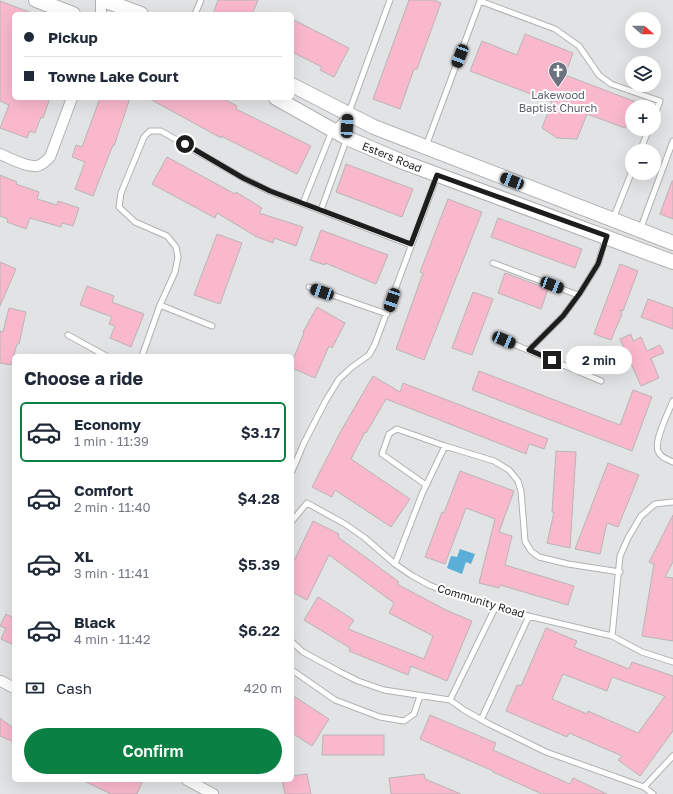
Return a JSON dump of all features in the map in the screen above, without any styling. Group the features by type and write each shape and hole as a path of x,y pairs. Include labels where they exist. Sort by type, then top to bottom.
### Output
{"main road":[{"path":"36,0 68,12"},
{"path":"102,0 117,7 134,12"},
{"name":"Esters Road","path":"294,86 374,127 673,243"},
{"name":"Esters Road","path":"279,100 332,131 397,160 607,236 673,262"},
{"path":"607,236 612,220"}],"street":[{"path":"101,12 102,0"},
{"path":"0,154 35,167 43,163 50,157 71,100"},
{"path":"1,682 12,687"},
{"path":"191,782 213,794"}],"lane":[{"path":"197,12 201,0"},
{"path":"321,210 347,138 348,115 390,0"},
{"path":"425,147 480,1 555,29 564,34 579,46 599,75 611,84 657,100"},
{"path":"303,203 332,131 348,115"},
{"path":"143,354 160,305 175,272 178,257 176,247 167,236 135,222 119,207 121,193 144,137 150,131 161,131 243,178 270,191 411,244"},
{"path":"640,230 673,141"},
{"path":"294,466 304,443 339,379 352,367 369,355 375,344 437,175"},
{"path":"612,220 628,180"},
{"path":"529,350 563,316 578,295 598,264 607,236"},
{"path":"493,262 578,295"},
{"path":"309,287 387,314"},
{"path":"160,305 212,326"},
{"path":"68,335 102,354"},
{"path":"504,340 601,381"},
{"path":"673,401 657,443 658,452 663,458 673,462"},
{"path":"426,485 382,454 389,434 397,429 494,461 509,470 518,481 522,491 525,541 531,551 539,558 620,572"},
{"path":"395,564 426,485 445,446"},
{"path":"612,636 620,572 620,556 628,538 641,516 655,504 673,502"},
{"name":"Community Road","path":"294,518 307,503 345,524 365,538 395,564 429,585 495,608 612,636 642,652 673,662"},
{"path":"450,700 495,608"},
{"path":"481,720 529,616"},
{"path":"294,644 303,652 358,681 384,690 450,700 481,720 546,752 644,787 653,794"},
{"path":"294,671 335,700 380,717 404,722 414,714 420,696"},
{"path":"644,787 673,756"}],"water":[{"path":"460,549 475,554 471,564 466,562 462,574 447,568 451,556 457,557"}],"building":[{"path":"218,0 258,0 253,12 214,12"},
{"path":"409,0 434,0 441,3 417,69 414,69 400,109 373,99"},
{"path":"0,1 29,12 12,12 12,100 49,100 43,118 41,117 35,133 30,131 27,138 0,128 9,105 0,101"},
{"path":"294,20 349,48 334,77 320,70 322,67 294,53"},
{"name":"Lakewood Baptist Church","path":"525,34 573,53 565,75 631,100 625,100 625,128 587,114 577,139 557,138 542,128 552,102 470,71 482,41 517,55"},
{"path":"99,100 129,100 114,146 113,145 93,196 75,189 85,162 72,157 76,145 82,147"},
{"path":"152,100 226,100 237,106 236,109 311,146 297,174 221,136 221,138"},
{"path":"167,157 235,194 236,192 262,208 259,213 303,227 296,246 274,238 273,243 257,237 217,213 215,218 152,184"},
{"path":"346,164 413,189 402,217 336,192"},
{"path":"0,175 17,182 16,184 39,192 37,199 57,205 58,201 79,208 73,226 62,223 61,227 30,218 26,229 7,222 8,219 0,216"},
{"path":"673,181 673,219 660,214"},
{"path":"448,199 482,212 424,360 396,349 423,273 420,272"},
{"path":"498,218 582,249 575,268 491,237"},
{"path":"321,230 388,255 376,284 325,263 325,265 310,260"},
{"path":"217,234 242,243 220,304 194,295"},
{"path":"0,262 16,269 0,306"},
{"path":"620,264 638,271 623,311 620,310 622,314 611,340 594,334"},
{"path":"505,273 548,289 541,309 498,293"},
{"path":"87,286 114,296 112,302 144,314 131,347 110,338 115,326 109,324 112,317 80,305"},
{"path":"473,292 493,299 472,355 452,348"},
{"path":"648,299 673,308 673,329 641,317"},
{"path":"317,307 345,323 332,348 329,346 315,378 294,369 294,357 304,333 303,332"},
{"path":"9,308 26,312 19,344 17,344 14,354 12,354 11,365 0,363 0,331 3,332"},
{"path":"631,334 633,341 641,337 647,351 660,345 664,353 651,358 659,378 641,386 620,339"},
{"path":"479,371 620,425 633,390 652,397 632,451 472,390"},
{"path":"373,376 400,392 403,383 548,439 544,449 529,444 526,454 386,399 366,433 365,432 351,459 410,499 391,527 335,490 332,497 312,487 342,429"},
{"path":"556,451 576,452 570,548 547,543 554,512 552,512"},
{"path":"608,463 639,475 618,527 607,523 600,554 575,549"},
{"path":"460,471 514,491 499,532 512,536 505,565 574,586 568,605 500,585 499,588 479,583 495,519 466,508 445,564 425,557 442,512 444,513"},
{"path":"673,515 673,562 665,577 673,578 673,641 642,636 654,564 649,562"},
{"path":"313,521 339,534 338,537 399,582 397,584 446,610 472,621 447,681 411,666 408,675 349,651 350,648 304,620 318,597 354,620 348,629 424,659 433,636 389,613 394,603 329,555 307,600 294,593 294,561"},
{"path":"6,614 12,617 12,644 1,639 6,628 0,626"},
{"path":"546,628 577,641 574,647 629,669 632,662 673,676 673,731 640,776 618,760 622,756 569,733 567,737 506,711 517,685 521,686","holes":["563,674 607,691 612,677 665,696 638,733 588,711 587,714 552,699"]},
{"path":"294,696 329,719 312,746 294,734"},
{"path":"430,715 496,743 493,750 570,784 573,778 607,794 542,794 420,739"},
{"path":"0,718 12,727 12,741 0,736"},
{"path":"323,735 384,735 384,755 322,755"},
{"path":"307,774 311,794 285,794 282,782 294,782 294,776"},
{"path":"424,774 425,779 461,794 391,794 389,778"},
{"path":"86,782 142,782 137,794 111,794"}],"place":[{"name":"Lakewood Baptist Church","path":"558,88"}],"route":[{"path":"185,144 243,178 270,191 411,244 437,175 607,236 598,264 580,293 563,316 529,350 552,360"}]}
